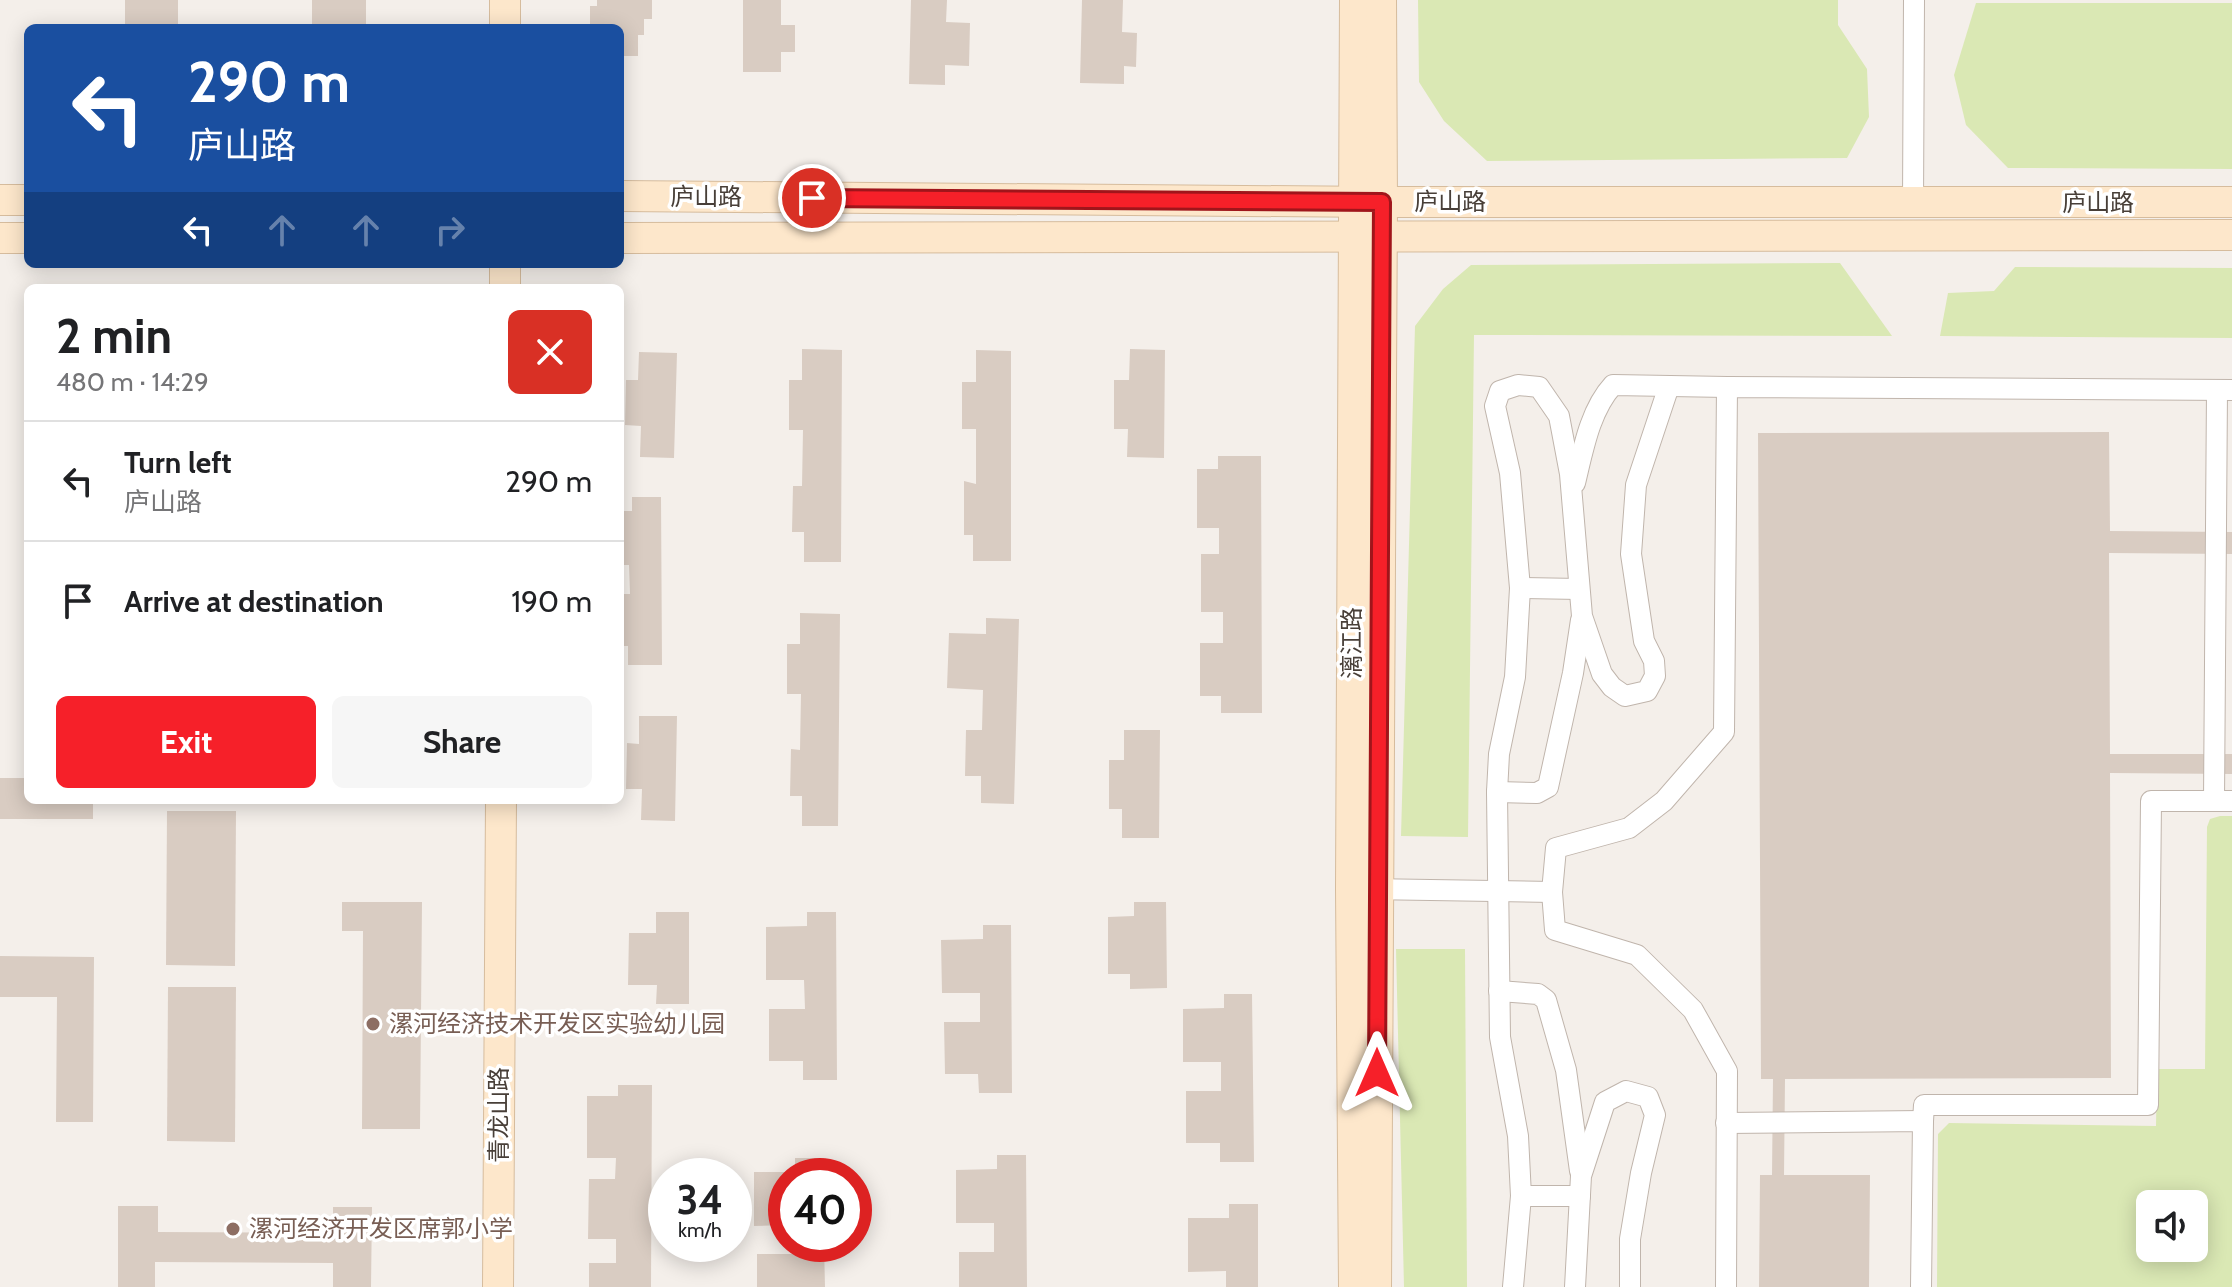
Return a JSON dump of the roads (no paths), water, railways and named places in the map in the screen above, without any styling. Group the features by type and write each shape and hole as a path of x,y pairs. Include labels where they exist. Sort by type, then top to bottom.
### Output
{"main road":[{"path":"505,0 505,24"},
{"name":"漓江路","path":"1354,1287 1365,889 1368,236 1355,0"},
{"name":"漓江路","path":"1368,201 1381,0"},
{"name":"庐山路","path":"624,196 2232,202"},
{"path":"0,200 24,200"},
{"path":"1913,203 1913,236"},
{"name":"庐山路","path":"624,238 2232,235"},
{"path":"0,238 24,238"},
{"name":"青龙山路","path":"498,1287 501,804"},
{"name":"漓江路","path":"1365,889 1376,1287"}],"street":[{"path":"1913,203 1914,0"},
{"path":"1513,1287 1521,1196 1518,1136 1500,1037 1497,792 1499,754 1515,677 1520,588 1510,473 1495,406 1500,391 1518,385 1539,387 1559,416 1572,494 1582,616 1602,674 1612,687 1625,696 1647,691 1655,676 1654,661 1644,641 1631,554 1636,485 1669,386"},
{"path":"1572,494 1602,397 1613,385 2225,390 2223,801 2151,801 2148,1105 1924,1105 1921,1287"},
{"path":"1726,1287 1727,1071 1693,1010 1637,955 1555,930 1552,892 1556,848 1629,828 1664,801 1724,732 1727,387"},
{"path":"1563,437 1588,437"},
{"path":"1520,588 1579,589"},
{"path":"1497,792 1537,793 1548,787 1582,616"},
{"path":"1573,673 1602,674"},
{"path":"1365,889 1552,892"},
{"path":"1499,991 1538,994 1546,1000 1566,1070 1580,1186 1575,1287"},
{"path":"1580,1186 1605,1102 1626,1091 1648,1097 1655,1115 1630,1239 1630,1287"},
{"path":"1572,1109 1603,1109"},
{"path":"1726,1123 1923,1121"},
{"path":"1521,1196 1580,1186"}],"place":[{"name":"漯河经济技术开发区实验幼儿园","path":"373,1024"},
{"name":"漯河经济开发区席郭小学","path":"233,1229"}]}
